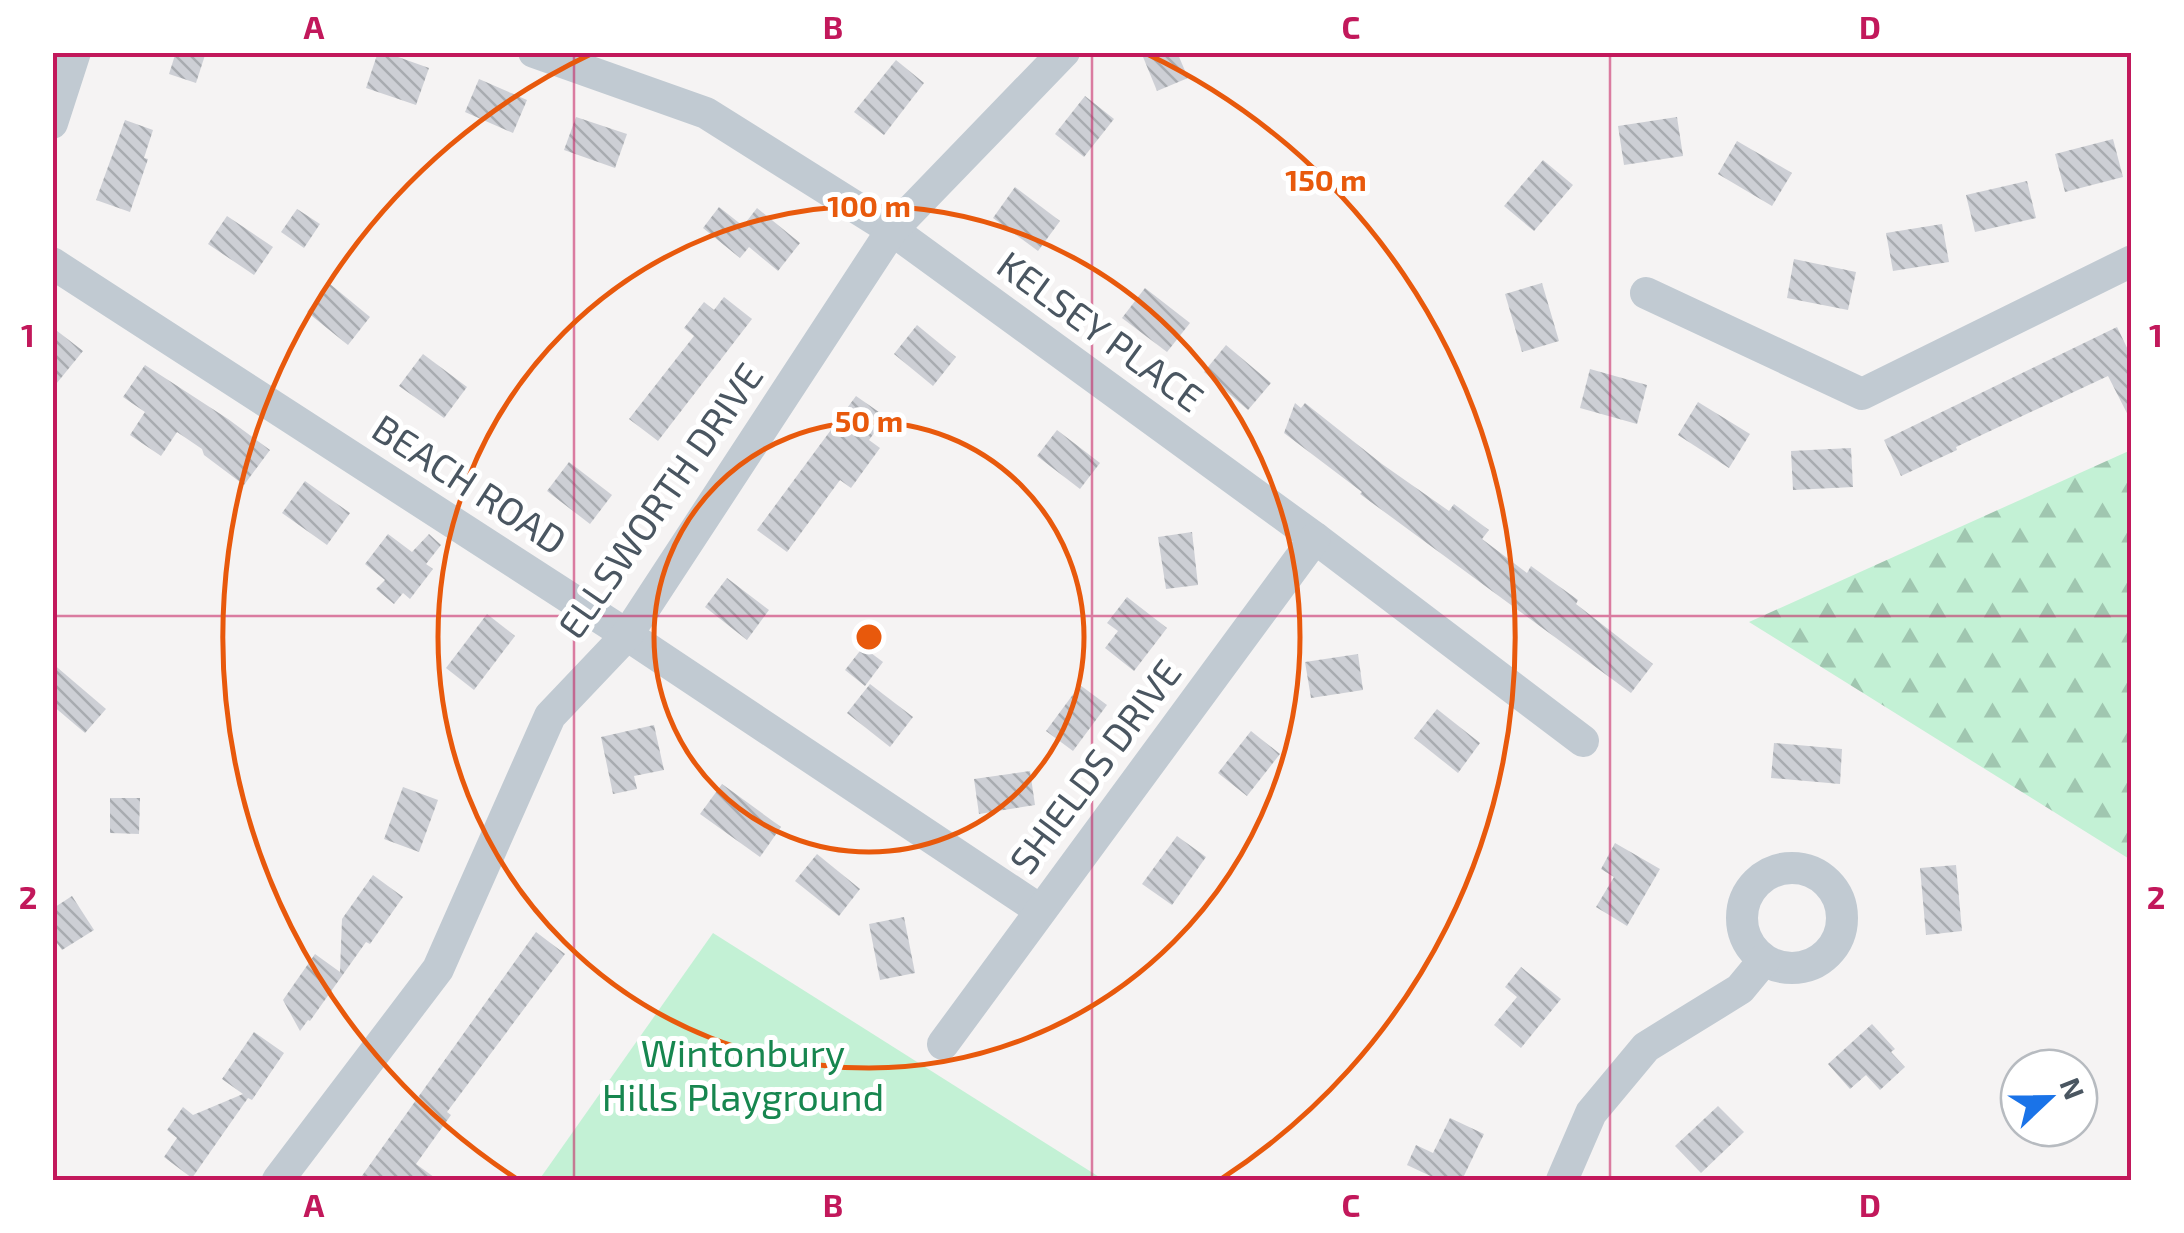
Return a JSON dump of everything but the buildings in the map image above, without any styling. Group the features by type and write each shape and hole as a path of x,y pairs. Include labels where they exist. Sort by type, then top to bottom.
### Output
{"street":[{"path":"52,122 75,52"},
{"name":"KELSEY PLACE","path":"534,52 706,113 892,230 1316,538 1583,740"},
{"name":"ELLSWORTH DRIVE","path":"278,1180 438,969 550,716 626,635 892,230 1064,52"},
{"path":"1646,293 1862,394 2132,261"},
{"name":"BEACH ROAD","path":"52,263 626,635 1040,910"},
{"name":"SHIELDS DRIVE","path":"943,1044 1316,538"},
{"path":"1562,1180 1591,1113 1646,1047 1740,989 1764,960"}],"green space":[{"path":"2131,450 2131,860 1749,622"},
{"name":"Wintonbury Hills Playground","path":"713,933 1104,1180 539,1180"}]}
